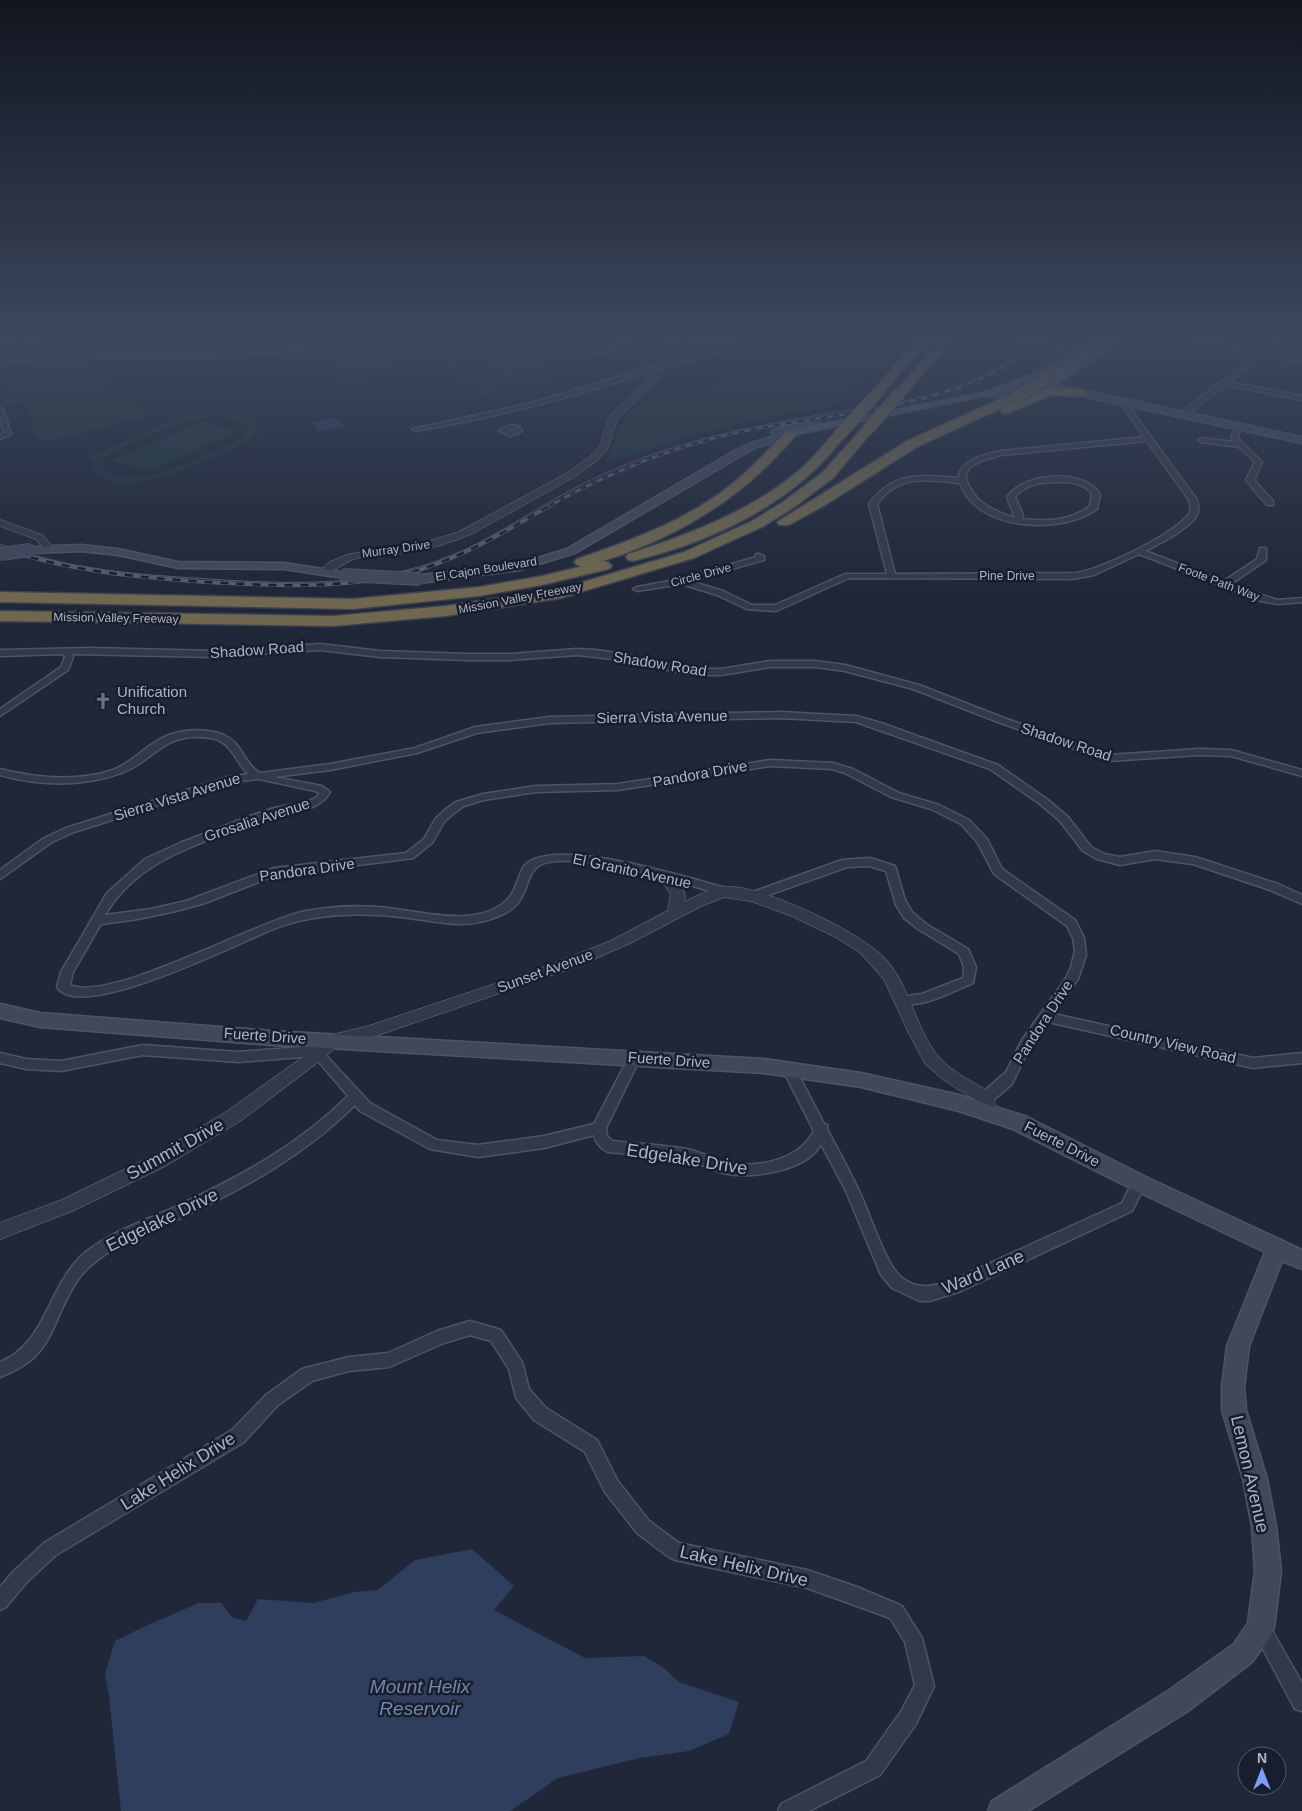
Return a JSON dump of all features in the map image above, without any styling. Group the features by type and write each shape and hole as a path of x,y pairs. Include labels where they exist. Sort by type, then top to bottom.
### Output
{"highway":[{"name":"Mission Valley Freeway","path":"0,597 353,604 448,595 530,583 586,571 658,549 714,528 754,508 807,470 851,422"},
{"name":"Mission Valley Freeway","path":"0,616 333,621 446,611 561,593 689,555 757,524 788,505 822,480 876,422"},
{"path":"561,593 654,574 700,558 801,513 863,476 965,422"},
{"path":"448,595 594,558 629,545 692,517 727,495 790,435"}],"main road":[{"name":"El Cajon Boulevard","path":"325,571 343,575 394,580 420,579 518,567 570,551 754,445 790,435 798,430 845,422"},
{"name":"El Cajon Boulevard","path":"1213,422 1302,440"},
{"name":"El Cajon Boulevard","path":"740,452 752,442 773,433 795,427 822,426"},
{"path":"0,554 48,548 81,548 118,552 178,565 284,566 325,571"},
{"name":"Fuerte Drive","path":"0,1011 40,1020 273,1038 788,1068 898,1087 988,1105 1140,1183 1302,1260"},
{"name":"Lemon Avenue","path":"1002,1811 1178,1701 1243,1653 1261,1628 1268,1571 1264,1526 1254,1479 1234,1410 1233,1387 1238,1346 1277,1248"}],"street":[{"path":"0,437 8,434 4,422"},
{"path":"415,429 456,422"},
{"path":"510,422 511,427"},
{"name":"Murray Drive","path":"325,571 333,563 348,557 404,550 454,538 470,531 569,476 593,459 603,449 612,422"},
{"name":"Pine Drive","path":"681,581 720,593 750,607 776,608 848,576 1077,576 1096,571 1138,551 1185,524 1193,514 1195,507 1193,500 1136,422"},
{"path":"1240,427 1234,436 1260,462 1250,480 1270,503"},
{"path":"1018,521 1018,515 1011,497 1019,489 1032,483 1052,480 1070,481 1087,485 1096,492 1094,506 1080,516 1047,523 1018,521 999,516 985,509 973,499 963,486 962,481 963,474 972,465 984,458 1008,451 1149,439"},
{"path":"1201,440 1242,445"},
{"path":"892,576 873,504 877,497 894,483 902,480 917,478 962,481"},
{"path":"0,523 40,537 48,548"},
{"path":"1225,584 1260,561 1263,558 1263,550"},
{"name":"Foote Path Way","path":"1138,551 1264,599 1276,602 1302,600"},
{"name":"Circle Drive","path":"637,589 681,581 761,558 759,556"},
{"name":"Shadow Road","path":"0,653 213,654 330,647 380,654 467,657 510,657 577,652 623,657 700,672 739,670 770,664 816,664 845,668 916,687 1108,758 1124,759 1203,752 1230,753 1251,756 1281,768 1302,773"},
{"path":"0,713 64,668 69,657 67,652"},
{"name":"Sierra Vista Avenue","path":"0,875 48,840 70,830 218,783 258,775 330,767 407,752 475,730 520,722 550,720 780,715 837,717 878,724 994,767 1044,802 1064,819 1087,849 1101,858 1120,861 1155,855 1195,861 1274,887 1302,900"},
{"path":"0,772 18,777 43,779 103,776 132,765 167,739 205,734 217,736 228,741 239,752 247,768 258,775"},
{"name":"Pandora Drive","path":"99,920 135,916 201,900 252,877 274,872 409,856 428,841 440,820 450,811 460,804 483,797 536,789 618,786 770,763 833,766 849,770 895,795 935,807 965,822 983,841 998,871 1071,923 1080,943 1080,956 1075,971 1067,988 1044,1016 1025,1044 1008,1079 988,1105"},
{"name":"Grosalia Avenue","path":"214,949 142,980 123,986 78,994 65,991 63,987 67,972 99,920 111,896 149,862 184,845 254,818 274,811 308,805 321,798 325,792 318,788 258,775"},
{"name":"El Granito Avenue","path":"214,949 279,922 320,912 358,910 392,912 458,921 477,918 501,910 516,898 525,873 531,865 546,858 567,857 597,860 726,892"},
{"path":"751,897 846,862 870,862 891,870 897,882 905,913 915,922 964,952 970,967 969,980 923,998 904,1000"},
{"path":"665,876 678,892 679,903 674,914"},
{"path":"726,892 751,897 789,910 857,942 884,966 899,988 931,1058 943,1071 988,1105"},
{"name":"Sunset Avenue","path":"0,1058 26,1064 61,1066 143,1050 238,1058 304,1052 333,1040 370,1032 598,952 694,904 726,892"},
{"name":"Country View Road","path":"1044,1016 1253,1063 1302,1058"},
{"name":"Summit Drive","path":"0,1231 68,1205 159,1161 234,1116 318,1054 333,1040"},
{"path":"318,1054 365,1107 435,1145 478,1151 544,1142 599,1128 634,1058"},
{"name":"Ward Lane","path":"788,1068 822,1129 852,1190 886,1270 897,1283 920,1294 930,1294 956,1286 1127,1207 1140,1183"},
{"name":"Edgelake Drive","path":"0,1370 8,1368 22,1358 40,1341 71,1277 92,1256 107,1245 218,1194 301,1146 336,1118 355,1097"},
{"name":"Edgelake Drive","path":"599,1128 601,1138 608,1146 692,1156 726,1168 748,1171 779,1165 795,1159 814,1147 822,1129"},
{"name":"Lake Helix Drive","path":"0,1601 19,1578 50,1549 238,1436 272,1400 308,1374 349,1364 389,1360 442,1336 470,1328 488,1332 496,1335 516,1367 522,1393 540,1414 592,1446 612,1486 643,1527 675,1551 807,1579 857,1596 896,1612 913,1638 925,1686 909,1717 873,1768 788,1811"},
{"path":"1261,1628 1302,1702"}],"shaded area":[{"path":"32,422 126,422 52,440 42,440 36,437"},
{"path":"171,422 184,422 112,451 102,460 102,468 112,475 125,478 140,478 187,464 240,439 248,432 247,425 240,422 253,422 255,423 257,432 249,440 238,446 172,474 135,482 118,483 104,479 92,470 93,459 87,457"},
{"path":"202,422 238,432 147,472 112,460"},
{"path":"623,422 745,422 679,439 635,455 607,460"}],"water":[{"path":"340,422 345,426 320,431 312,423"},
{"name":"Mount Helix Reservoir","path":"472,1549 514,1586 494,1610 585,1658 644,1656 664,1668 679,1682 739,1702 729,1734 689,1751 640,1758 558,1778 510,1811 121,1811 105,1674 115,1641 199,1603 221,1603 233,1618 246,1621 258,1599 313,1603 355,1592 378,1590 415,1560"}],"tram line":[{"path":"0,544 48,559 72,564 120,572 170,576 260,582 324,582 388,574 419,567 465,550 577,487 640,459 706,438 781,422"}],"railway":[{"path":"549,506 616,472 686,446 735,433 798,422"},
{"path":"0,548 76,568 153,578 259,585 342,583 396,576 439,563 488,540 551,505"}],"place":[{"name":"Unification Church","path":"103,701"}]}
